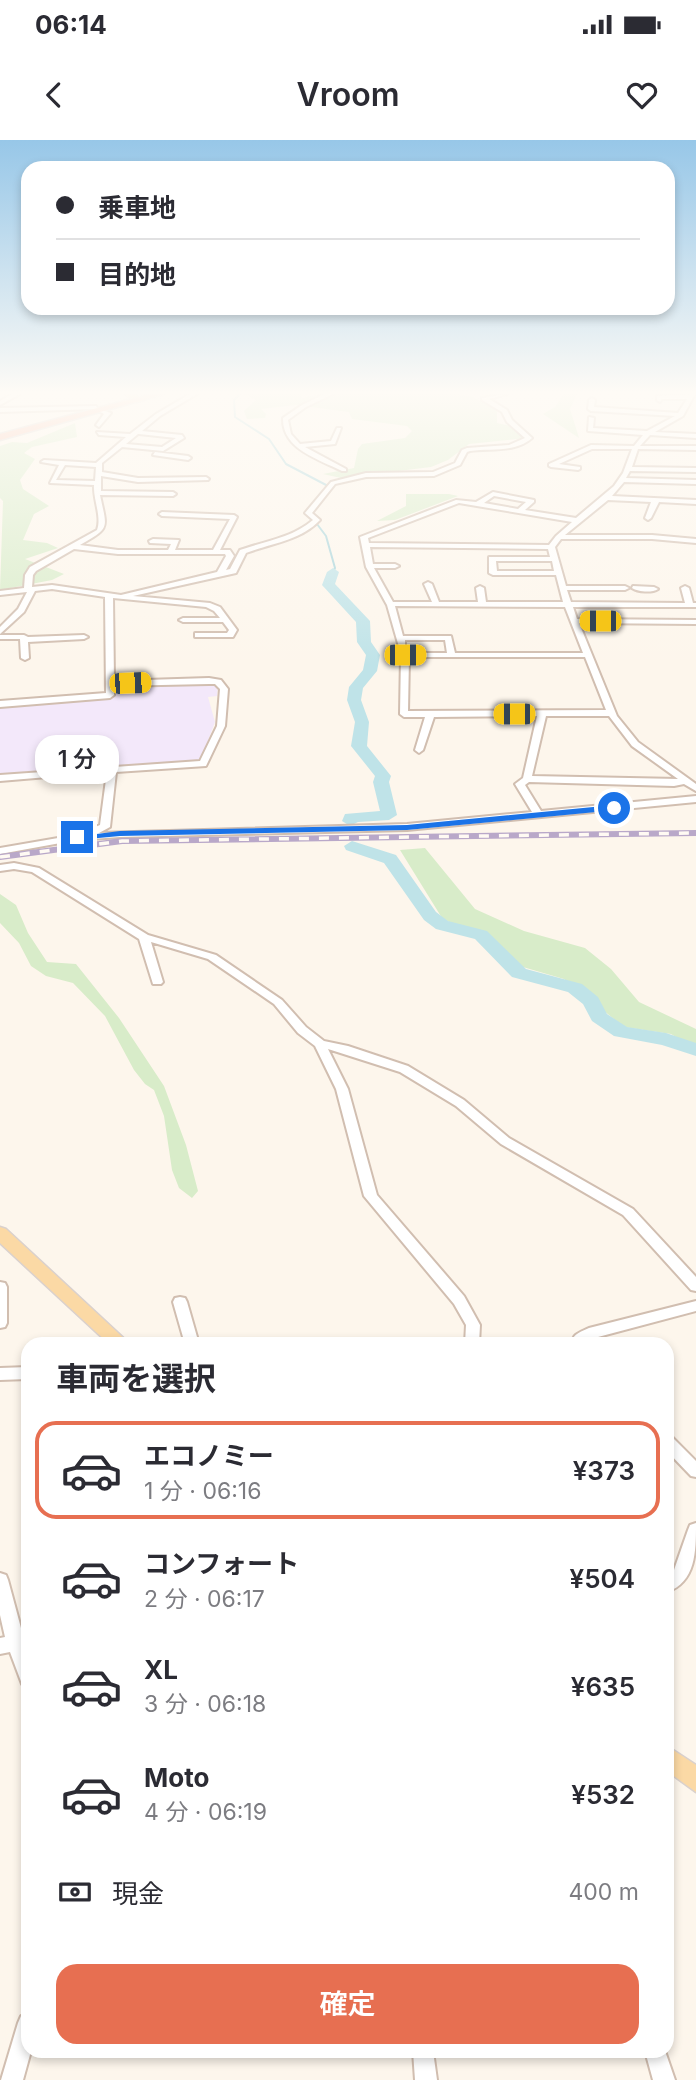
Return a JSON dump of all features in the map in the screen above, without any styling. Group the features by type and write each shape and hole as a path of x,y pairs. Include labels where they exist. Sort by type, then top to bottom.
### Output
{"main road":[{"path":"0,1233 113,1337"},
{"path":"674,1763 696,1780"}],"street":[{"path":"0,632 22,610 30,589 29,575 33,569 100,531 103,526 96,485"},
{"path":"121,597 235,569 243,552 293,537 310,527 317,520 308,513 317,500 328,493 332,485"},
{"path":"618,485 558,537 551,547 553,559 568,605 611,713 635,744 696,788"},
{"path":"674,485 676,501"},
{"path":"97,493 173,494"},
{"path":"478,504 493,494 532,500 519,511"},
{"path":"605,498 696,502"},
{"path":"648,518 658,500"},
{"path":"579,521 458,501 364,537 370,566 390,603 405,655 404,714 611,713"},
{"path":"162,514 234,517 215,552"},
{"path":"455,547 456,535"},
{"path":"558,537 652,537 696,541"},
{"path":"153,541 176,542 170,552"},
{"path":"366,545 551,547"},
{"path":"76,547 118,552 227,552 230,556 221,572"},
{"path":"553,559 492,559 493,573 558,573"},
{"path":"370,566 395,566"},
{"path":"428,584 436,603"},
{"path":"0,593 52,587 109,597 203,604 217,610 233,630 230,635 198,635"},
{"path":"480,588 482,604"},
{"path":"563,588 625,588"},
{"path":"645,588 649,605"},
{"path":"390,603 693,605 685,588"},
{"path":"74,601 75,590"},
{"path":"608,594 610,605"},
{"path":"0,704 110,695 109,597"},
{"path":"183,620 225,620"},
{"path":"576,621 696,622"},
{"path":"0,637 24,637 25,658"},
{"path":"24,640 84,637"},
{"path":"400,638 449,638 452,655"},
{"path":"405,655 588,655"},
{"path":"0,778 202,764 220,726 224,689 218,682 111,684"},
{"path":"527,779 542,713"},
{"path":"419,750 430,714"},
{"path":"77,837 105,827 112,769"},
{"path":"539,815 520,784 527,779 674,783 684,781"},
{"path":"0,851 77,837 131,833 407,827 696,799"},
{"path":"0,868 13,866 35,870 144,937 212,957 278,1002 302,1030 320,1044 342,1089 371,1196 459,1300 473,1325 472,1337"},
{"path":"144,937 157,982"},
{"path":"320,1044 404,1069 460,1103 505,1141 628,1212 696,1286"},
{"path":"0,1287 0,1323"},
{"path":"180,1302 190,1337"},
{"path":"583,1337 696,1306"},
{"path":"0,1374 21,1373"},
{"path":"674,1447 696,1471"},
{"path":"674,1580 681,1575 696,1530"},
{"path":"0,1580 8,1645 21,1666"},
{"path":"12,2080 21,2048"},
{"path":"424,2058 426,2080"},
{"path":"657,2058 664,2080"}],"shaded area":[{"path":"211,682 218,686 217,696 208,697 215,722 200,762 0,776 0,705 111,696 113,684"}],"green space":[{"path":"0,485 22,485 23,489 49,506 34,514 23,540 47,543 58,548 25,559 64,574 52,580 0,590 3,501 0,498"},
{"path":"406,494 458,496 395,520 377,521 406,506"},
{"path":"425,848 475,909 524,931 585,948 611,969 639,1002 696,1029 696,1049 671,1034 624,1027 564,979 516,965 488,943 442,918 400,850"},
{"path":"0,894 16,905 28,933 47,962 76,964 119,1018 164,1086 186,1145 198,1191 192,1198 179,1188 172,1170 164,1116 154,1090 145,1084 134,1070 105,1016 73,983 46,976 31,966 19,943 0,923"}],"waterway":[{"path":"325,485 328,486 326,490"},
{"path":"310,508 320,495"},
{"path":"314,520 326,536 335,568 333,572"},
{"path":"333,572 328,585 363,621 364,642 373,655 370,671 356,687 354,700 362,722 359,746 383,776 381,782 389,815 351,817 350,821"},
{"path":"352,846 390,859 430,916 442,925 481,935 519,973 575,988 591,1001 599,1017 621,1032 666,1039 696,1050"}],"railway":[{"path":"0,857 122,841 696,833"}],"route":[{"path":"77,837 407,827 614,808"}]}
